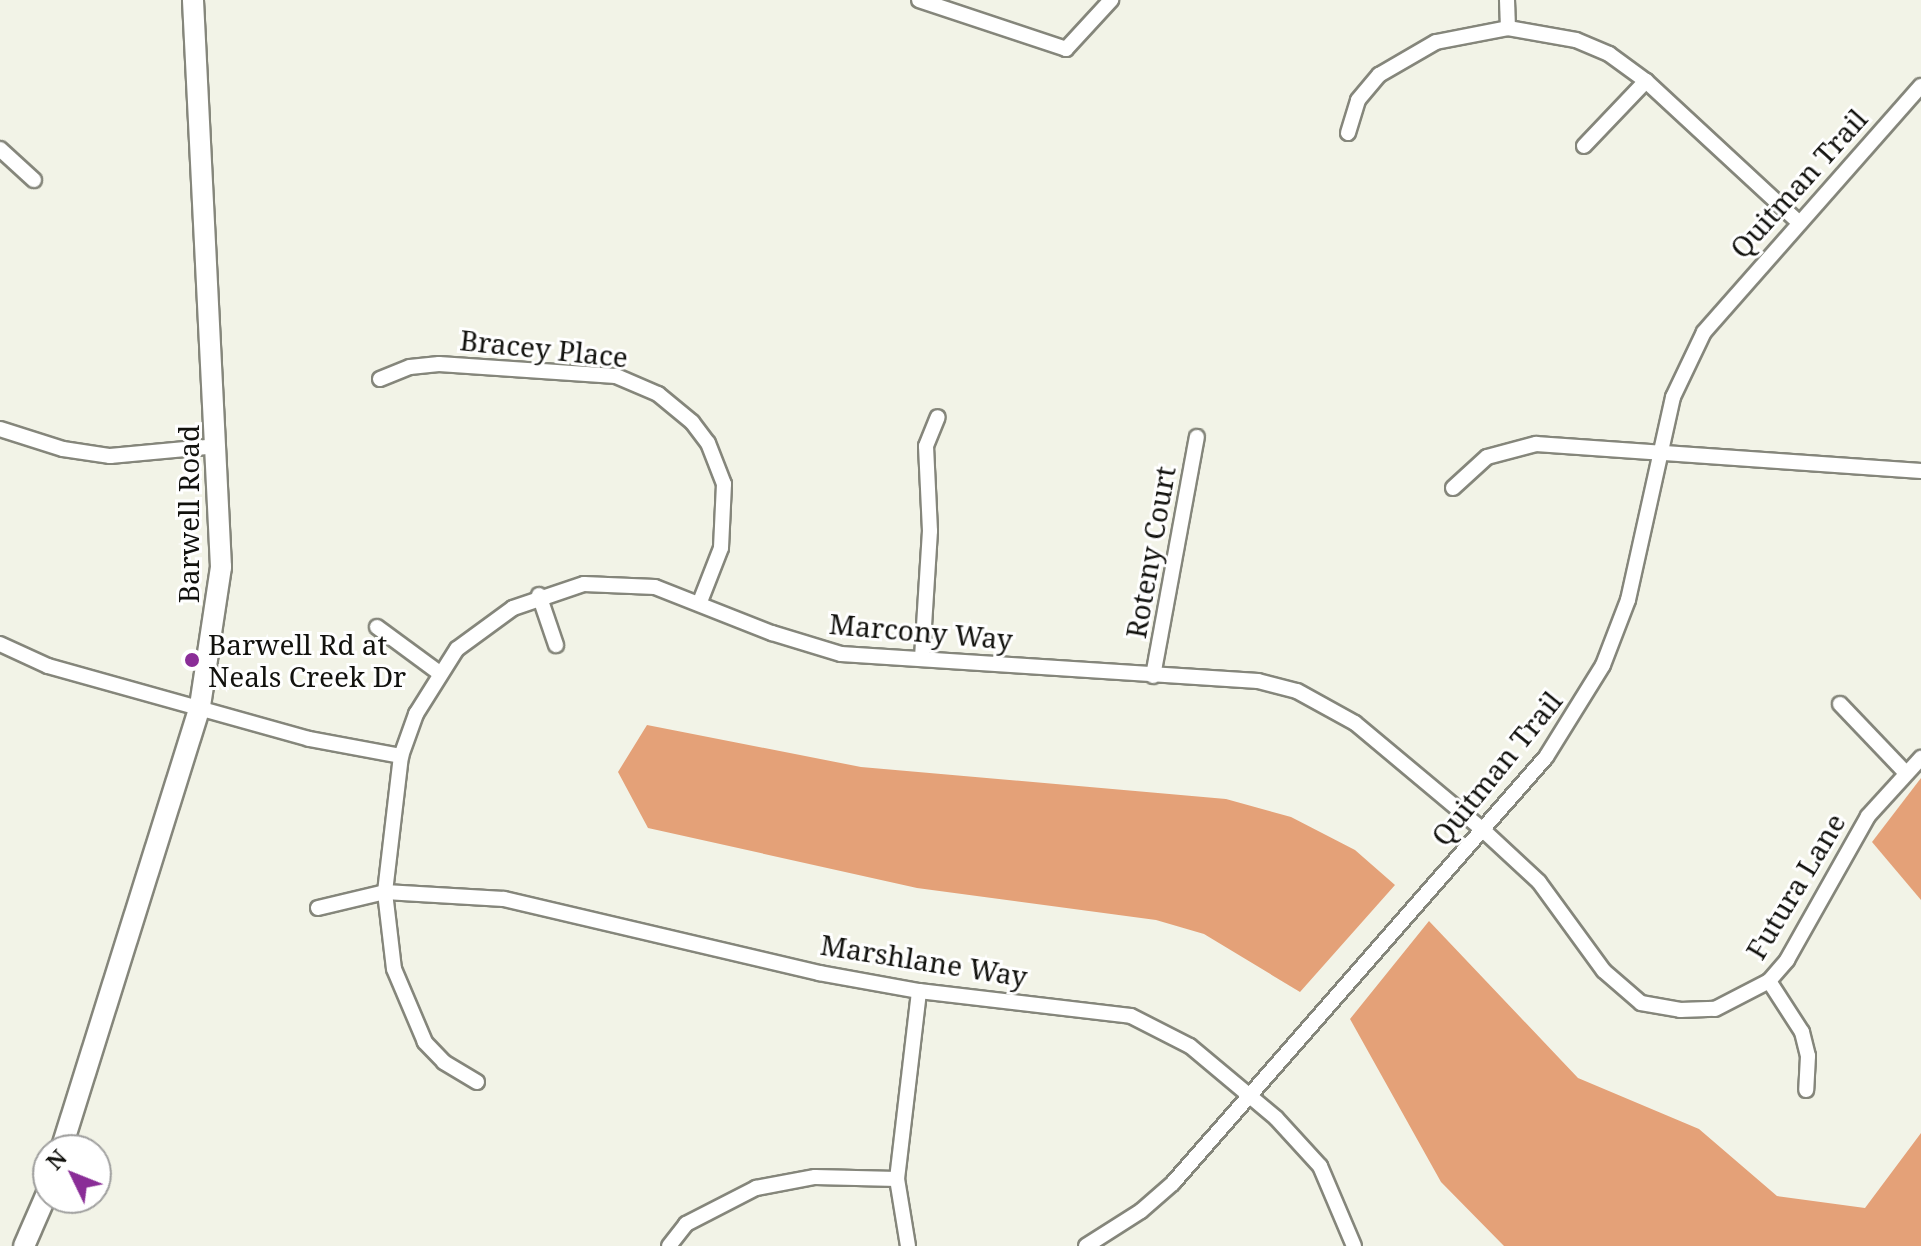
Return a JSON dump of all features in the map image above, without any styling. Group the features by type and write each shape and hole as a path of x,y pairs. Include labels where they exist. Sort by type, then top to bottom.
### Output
{"street":[{"name":"Barwell Road","path":"66,1134 200,706 221,567 218,446 193,0"},
{"path":"919,0 1066,49 1111,0"},
{"path":"1507,0 1508,28"},
{"path":"1348,133 1358,100 1379,75 1436,42 1508,28 1576,40 1609,54 1646,81 1797,221"},
{"path":"1584,146 1646,81"},
{"name":"Quitman Trail","path":"1086,1246 1141,1211 1173,1183 1483,830 1560,736 1603,665 1628,600 1673,397 1704,332 1797,221 1921,86"},
{"path":"0,149 34,180"},
{"name":"Bracey Place","path":"380,379 410,367 439,364 616,376 658,394 692,422 713,452 724,484 721,548 700,602"},
{"path":"922,658 930,531 926,446 938,417"},
{"path":"0,429 63,449 110,456 218,446"},
{"name":"Roteny Court","path":"1153,676 1197,437"},
{"path":"1453,488 1487,457 1505,449 1536,444 1921,471"},
{"name":"Marcony Way","path":"477,1082 444,1062 425,1042 407,1005 387,932 385,892 401,756 438,672 480,629 539,595 584,584 618,583 655,587 820,649 1153,676 1258,681 1297,691 1355,723 1483,830"},
{"path":"539,595 556,645"},
{"path":"377,627 438,672"},
{"path":"0,644 48,666 200,706 309,739 401,756"},
{"path":"1840,704 1904,771"},
{"name":"Futura Lane","path":"1483,830 1539,882 1604,971 1641,1003 1715,1009 1769,981 1787,960 1868,816 1904,771 1921,758"},
{"name":"Marshlane Way","path":"318,908 385,892 504,899 919,991 1131,1016 1190,1046 1249,1096 1320,1166 1354,1246"},
{"path":"1769,981 1802,1032 1808,1056 1806,1090"},
{"path":"908,1246 897,1179 919,991"},
{"path":"669,1246 686,1224 756,1188 815,1177 897,1179"},
{"path":"24,1246 38,1214"}],"shaded area":[{"path":"647,725 861,767 1226,799 1291,817 1355,850 1395,885 1300,992 1204,934 1156,920 917,888 648,828 618,772"},
{"path":"1921,778 1921,900 1872,842"},
{"path":"1429,921 1578,1078 1699,1129 1777,1196 1865,1208 1921,1133 1921,1246 1504,1246 1441,1182 1350,1019"}],"place":[{"name":"Barwell Rd at Neals Creek Dr","path":"192,660"}]}
